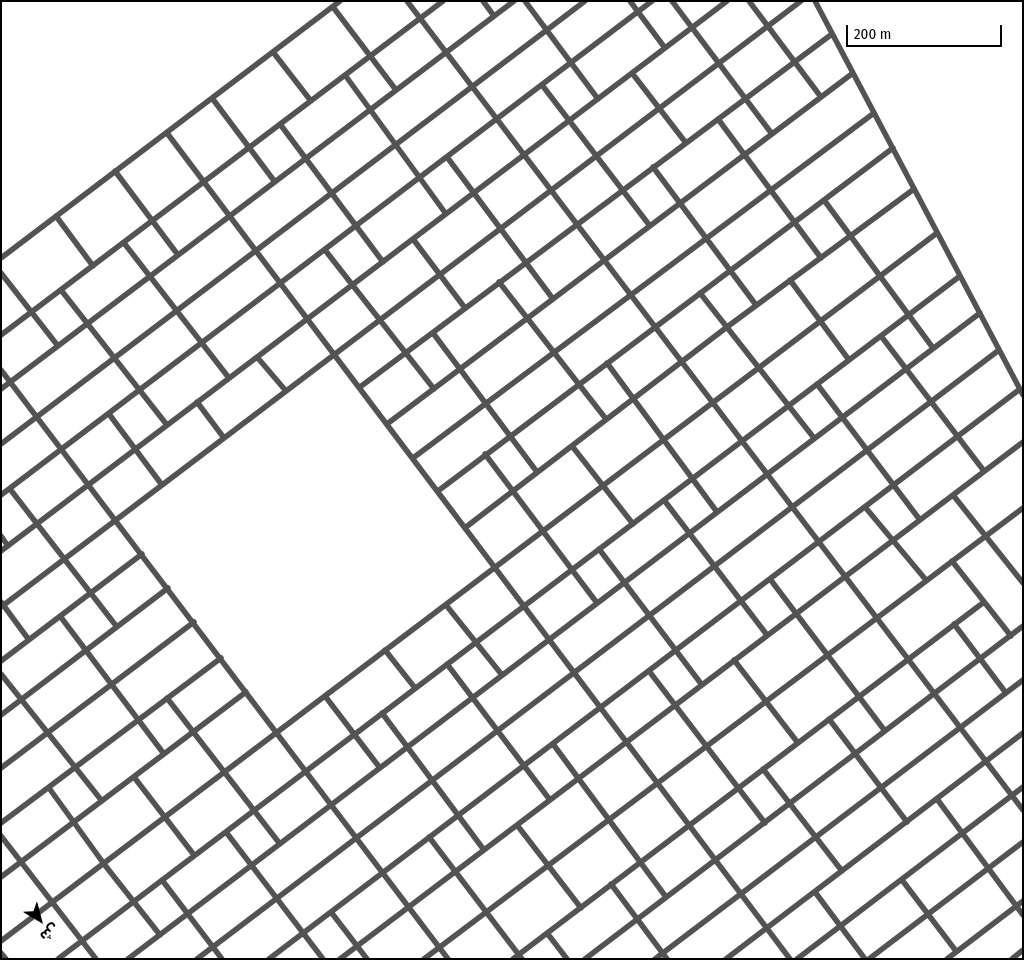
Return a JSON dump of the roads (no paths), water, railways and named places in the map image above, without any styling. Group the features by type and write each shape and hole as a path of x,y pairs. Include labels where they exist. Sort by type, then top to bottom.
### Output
{"street":[{"path":"1,258 340,1"},
{"path":"407,1 680,363 1023,810"},
{"path":"1,335 442,1"},
{"path":"482,1 494,16"},
{"path":"1,389 514,1"},
{"path":"525,1 598,99"},
{"path":"1,444 585,1"},
{"path":"630,1 665,48"},
{"path":"1,496 652,1"},
{"path":"672,1 772,134"},
{"path":"1,551 727,1"},
{"path":"749,1 821,97"},
{"path":"29,640 2,605 801,1"},
{"path":"269,959 958,436 1021,392 815,1"},
{"path":"333,7 396,90"},
{"path":"360,387 832,34"},
{"path":"273,52 311,101"},
{"path":"632,73 686,143"},
{"path":"388,424 853,73"},
{"path":"345,75 369,111 446,214"},
{"path":"542,85 650,226"},
{"path":"212,98 276,182"},
{"path":"413,458 552,352 874,113"},
{"path":"718,119 820,258"},
{"path":"280,124 383,262"},
{"path":"167,133 790,959"},
{"path":"438,490 893,148"},
{"path":"447,157 553,299"},
{"path":"653,167 756,305"},
{"path":"115,171 178,255"},
{"path":"466,527 726,327 914,188"},
{"path":"824,200 933,348"},
{"path":"56,216 93,266"},
{"path":"1,941 937,233"},
{"path":"413,239 466,308"},
{"path":"124,242 229,378"},
{"path":"325,250 434,389"},
{"path":"1,273 58,346"},
{"path":"58,959 960,276"},
{"path":"790,280 849,360"},
{"path":"499,282 529,319 578,386 606,419"},
{"path":"61,290 167,426"},
{"path":"700,293 814,438"},
{"path":"128,959 980,313"},
{"path":"432,333 537,472"},
{"path":"881,336 984,471"},
{"path":"197,959 1000,350"},
{"path":"258,357 286,391"},
{"path":"607,363 717,512"},
{"path":"1,370 63,449 448,959"},
{"path":"817,384 920,520"},
{"path":"197,402 224,438"},
{"path":"109,414 162,485"},
{"path":"340,959 1023,442"},
{"path":"572,446 632,524"},
{"path":"485,454 597,603"},
{"path":"10,489 117,627"},
{"path":"953,495 1021,576 1023,583"},
{"path":"664,500 742,600 767,636"},
{"path":"865,507 926,580"},
{"path":"424,959 1023,508"},
{"path":"1,536 8,546"},
{"path":"599,549 702,685"},
{"path":"1,661 142,554"},
{"path":"952,561 1011,636"},
{"path":"770,579 885,732"},
{"path":"1,715 168,588"},
{"path":"513,959 521,956 547,933 611,884 984,602"},
{"path":"446,605 502,675"},
{"path":"60,616 164,754"},
{"path":"1,768 194,622"},
{"path":"954,624 1006,693"},
{"path":"585,959 1023,626"},
{"path":"385,650 415,688"},
{"path":"1,823 220,658"},
{"path":"734,660 798,743"},
{"path":"447,664 550,800"},
{"path":"649,671 765,824"},
{"path":"1,674 102,801"},
{"path":"655,959 1023,680"},
{"path":"1,877 246,692"},
{"path":"325,696 380,768"},
{"path":"167,698 280,844"},
{"path":"382,713 484,850"},
{"path":"830,719 908,822"},
{"path":"726,959 908,822 1023,732"},
{"path":"553,744 666,897"},
{"path":"763,770 842,871"},
{"path":"134,777 194,855"},
{"path":"797,959 1023,787"},
{"path":"49,788 104,864 160,935"},
{"path":"937,799 1023,915"},
{"path":"517,825 580,908"},
{"path":"226,832 323,959"},
{"path":"1,836 96,959"},
{"path":"429,837 521,956"},
{"path":"869,959 1023,842"},
{"path":"162,880 222,959"},
{"path":"902,880 956,951"},
{"path":"611,884 667,959"},
{"path":"815,892 865,959"},
{"path":"947,959 1023,901"},
{"path":"331,912 367,959"},
{"path":"547,933 567,959"},
{"path":"1012,959 1023,950"},
{"path":"1,953 6,959"}]}
